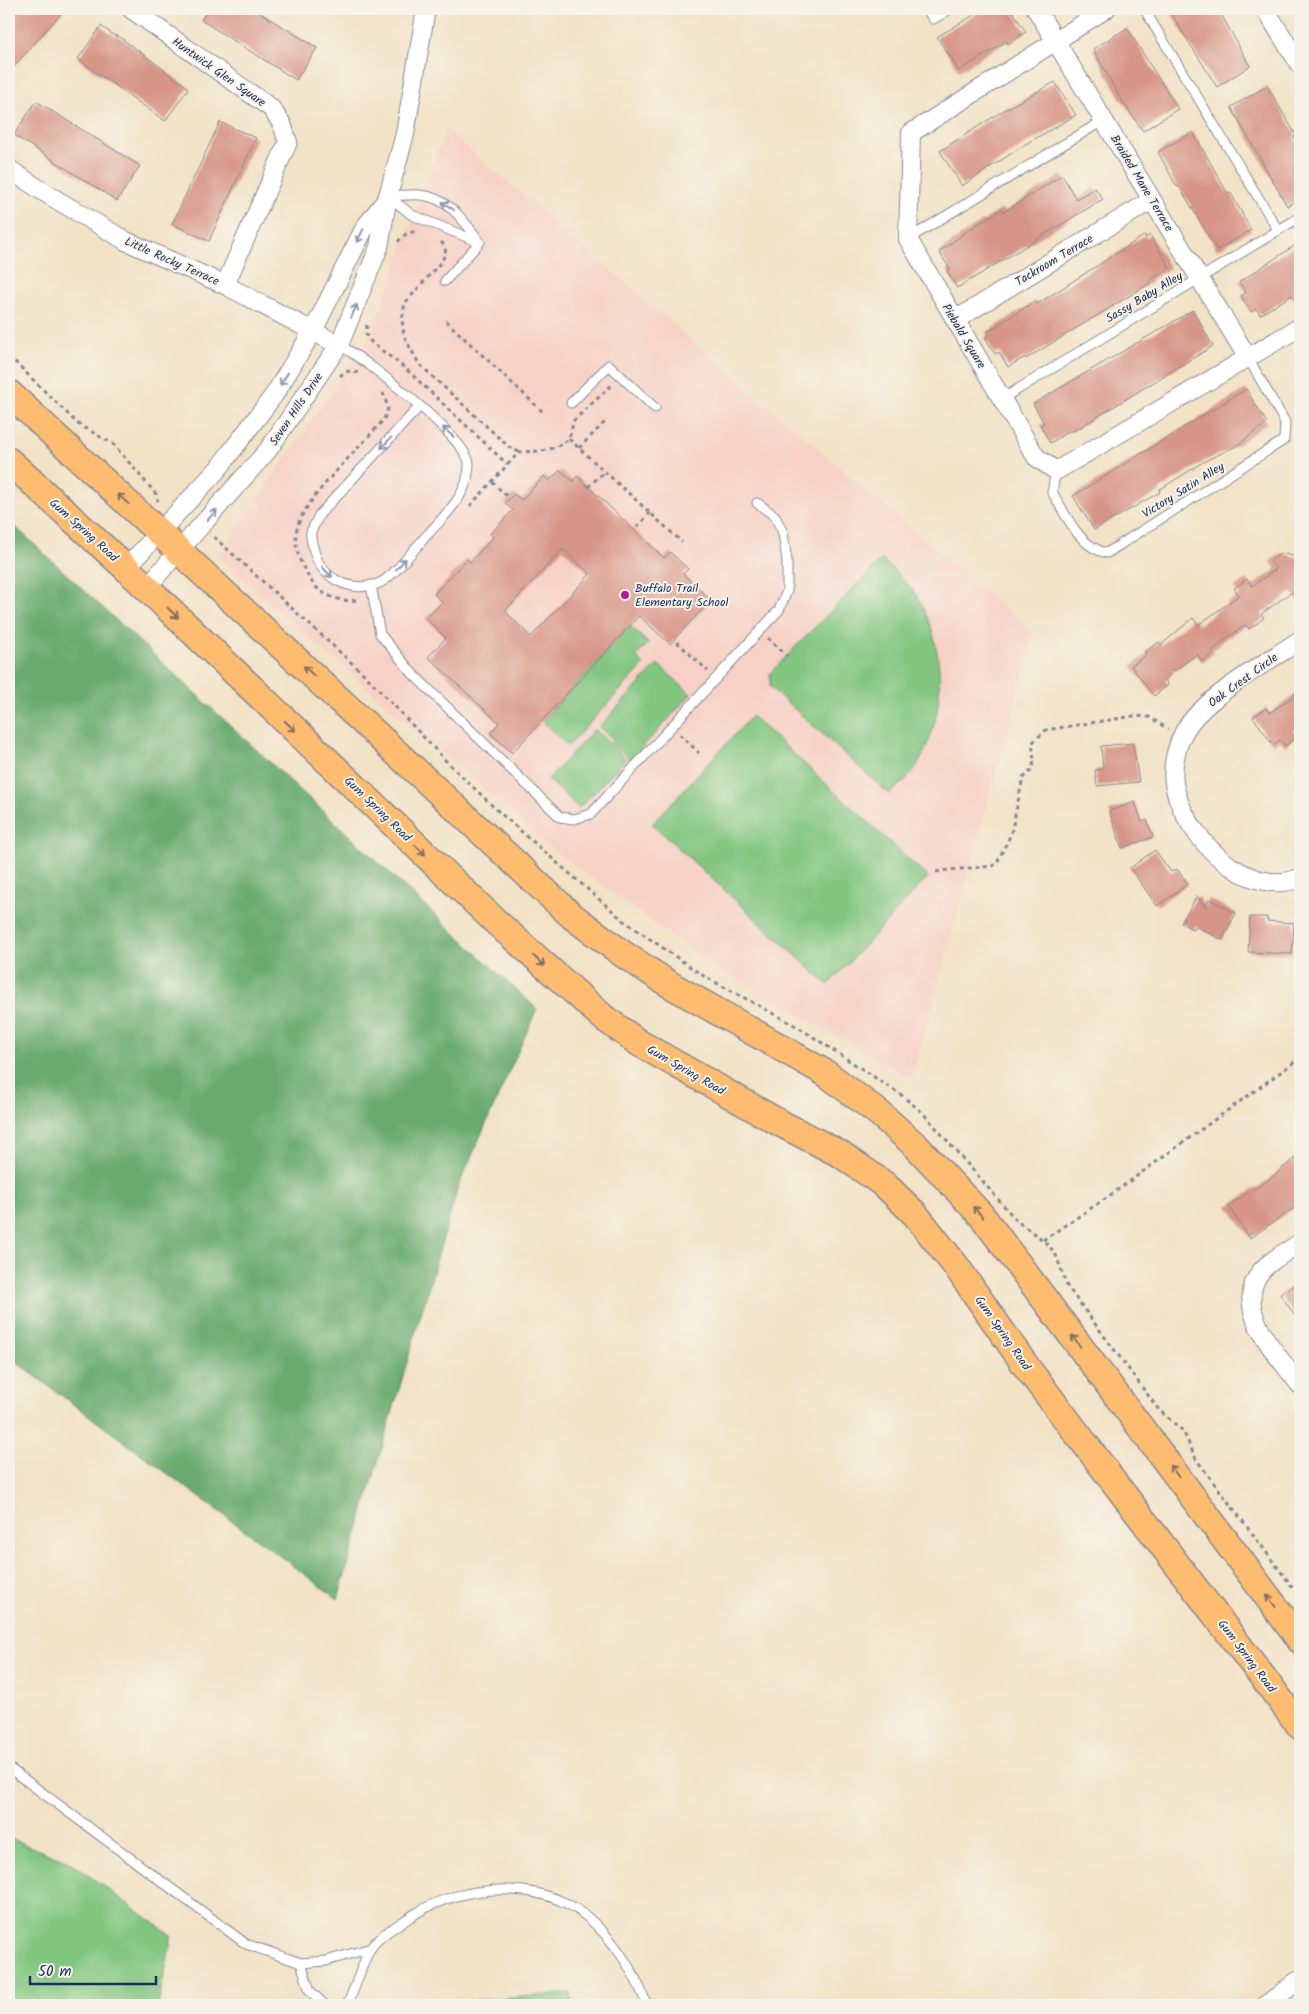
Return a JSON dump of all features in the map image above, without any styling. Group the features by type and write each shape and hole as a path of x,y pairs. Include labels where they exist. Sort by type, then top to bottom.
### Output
{"main road":[{"path":"9,393 167,524 179,551 572,916 623,954 669,984 827,1074 880,1114 916,1146 987,1224 1300,1640"},
{"name":"Gum Spring Road","path":"9,461 126,568 496,922 604,1018 647,1048 842,1155 885,1185 916,1214 956,1266 1034,1377 1300,1726"}],"street":[{"name":"Huntwick Glen Square","path":"131,9 252,93 271,108 282,124 288,142 225,285"},
{"name":"Seven Hills Drive","path":"146,588 198,532 268,450 339,344 379,247 388,196 405,134 426,9"},
{"name":"Braided Mane Terrace","path":"1036,9 1248,358"},
{"path":"908,240 912,133 1106,9"},
{"path":"1265,9 1300,65"},
{"name":"Little Rocky Terrace","path":"9,169 42,192 126,241 225,285 339,344"},
{"name":"Seven Hills Drive","path":"126,568 218,469 274,395 313,330 365,227 388,196"},
{"name":"Tackroom Terrace","path":"955,320 1152,200"},
{"name":"Piebald Square","path":"908,240 1036,457 1056,471"},
{"path":"1056,471 1300,327"},
{"name":"Oak Crest Circle","path":"1300,640 1220,695 1197,714 1181,738 1174,758 1175,788 1182,809 1204,844 1222,862 1266,882 1300,878"},
{"path":"1298,1376 1256,1322 1250,1298 1252,1288 1264,1268 1300,1242"},
{"path":"1266,2005 1300,1980"}],"lane":[{"path":"927,9 933,19 950,9"},
{"path":"1144,9 1278,230"},
{"path":"908,240 1104,120"},
{"path":"388,196 422,195 444,202 461,216 480,242"},
{"path":"388,196 412,215 480,242"},
{"name":"Sassy Baby Alley","path":"1002,399 1300,217"},
{"path":"445,281 480,242"},
{"path":"339,344 356,354 420,407 458,441 469,461 467,480 460,498 392,573 378,584 360,587 340,583 326,573 315,555 311,534 319,515 420,407"},
{"name":"Victory Satin Alley","path":"1056,471 1052,492 1085,543 1096,551 1107,552 1284,440 1285,422 1248,358"},
{"path":"571,403 609,365 655,408"},
{"path":"371,585 380,634 413,674 560,817 574,819 591,814 779,610 787,591 787,560 783,533 775,516 757,502"},
{"path":"9,1768 246,1944 301,1963 326,1961 371,1948"},
{"path":"347,2005 371,1948 393,1928 430,1904 472,1891 513,1889 552,1898 585,1915 614,1943 637,1979 647,2005"},
{"path":"301,1963 310,1991 325,2005"}],"path":[{"path":"395,248 401,237 411,232 424,233"},
{"path":"435,236 444,244 446,253 441,262 405,303 402,320 404,336 419,364 508,447 519,452 542,451 556,447 569,439 574,420 612,385"},
{"path":"367,321 366,334 371,342 405,368 507,464 519,452"},
{"path":"446,321 545,414"},
{"path":"9,356 78,424 113,444 156,494 167,524"},
{"path":"578,448 607,420"},
{"path":"569,439 682,542"},
{"path":"588,487 604,472"},
{"path":"492,482 509,498"},
{"path":"637,527 650,513"},
{"path":"198,532 217,538 282,597 366,676 421,735 486,799 580,885 624,921 677,959 798,1027 900,1094 923,1113 1018,1222 1043,1240 1056,1255 1068,1286 1159,1410 1183,1431 1196,1460 1300,1597"},
{"path":"761,630 787,656"},
{"path":"677,642 716,678"},
{"path":"936,872 958,867 981,868 996,864 1012,834 1023,778 1032,772 1035,765 1032,744 1046,730 1134,716 1149,717 1181,738"},
{"path":"672,726 699,753"},
{"path":"1043,1240 1105,1199 1300,1058"}],"shaded area":[{"name":"Buffalo Trail Elementary School","path":"446,129 1034,634 912,1079 707,962 546,844 217,557 371,334"}],"green space":[{"path":"9,521 537,1009 458,1187 338,1599 9,1357"},
{"path":"882,559 911,588 925,612 938,658 939,681 938,705 933,728 925,750 912,773 889,794 770,687 770,673"},
{"path":"628,624 648,643 636,657 644,665 568,746 542,721 624,633 622,631"},
{"path":"658,664 691,694 631,760 611,742 613,739 599,727"},
{"path":"752,716 928,877 828,985 652,824"},
{"path":"595,729 626,759 579,808 548,779"},
{"path":"9,1838 73,1864 172,1936 158,2005 9,2005"},
{"path":"571,1993 572,2005 424,2005"}],"building":[{"path":"9,9 65,9 9,72"},
{"path":"209,9 254,9 317,48 296,80 201,20"},
{"path":"984,9 1011,9 1026,32 1008,44 1007,41 959,71 937,37"},
{"path":"1168,9 1218,9 1250,66 1217,87"},
{"path":"101,26 116,37 117,35 186,86 188,89 165,121 78,59"},
{"path":"1127,28 1178,109 1143,131 1120,98 1093,49"},
{"path":"1055,82 1076,115 1024,145 962,186 940,151 1004,110"},
{"path":"1267,86 1296,135 1294,137 1300,148 1300,198 1287,206 1231,107"},
{"path":"36,101 140,166 117,201 14,135"},
{"path":"220,122 256,138 209,241 172,224"},
{"path":"1193,132 1228,194 1231,193 1251,230 1217,250 1179,186 1177,187 1158,152"},
{"path":"1062,175 1076,199 1095,188 1103,199 957,288 947,271 950,269 939,252 970,229 1002,209 1004,212"},
{"path":"1145,235 1146,238 1150,235 1170,268 1150,280 1152,282 1026,359 1025,357 1008,367 999,352 995,354 985,337 989,335 987,332 1035,301 1037,304"},
{"path":"1300,242 1300,307 1292,295 1260,315 1257,309 1251,312 1241,296 1246,292 1239,282"},
{"path":"1193,310 1213,346 1072,432 1071,430 1050,443 1040,425 1044,423 1033,404"},
{"path":"1246,389 1267,423 1236,446 1203,462 1159,490 1160,492 1094,530 1073,496"},
{"name":"Buffalo Trail Elementary School","path":"560,470 573,481 577,476 664,558 670,552 688,569 683,574 711,600 670,644 639,616 512,753 490,733 499,723 428,657 446,638 426,619 442,602 434,594 467,559 470,562 493,537 490,534 513,510 505,503 514,494 522,500 544,476 549,481","holes":["563,549 590,574 531,637 505,611"]},
{"path":"1281,553 1300,558 1300,604 1292,592 1261,614 1264,618 1249,629 1246,625 1220,643 1212,651 1214,653 1202,662 1197,654 1174,671 1165,680 1168,685 1154,696 1131,666 1146,655 1145,652 1159,642 1161,645 1193,618 1198,625 1230,602 1239,595 1234,588 1247,579 1252,586 1276,569 1270,561"},
{"path":"1300,691 1300,725 1293,729 1298,736 1285,746 1280,740 1273,745 1253,717 1266,708 1270,713"},
{"path":"1133,743 1139,782 1097,786 1095,770 1103,769 1101,746"},
{"path":"1135,802 1142,822 1147,820 1153,837 1122,848 1109,811"},
{"path":"1155,850 1171,872 1177,869 1188,884 1157,906 1130,868"},
{"path":"1197,896 1205,907 1209,899 1236,913 1222,940 1195,926 1194,930 1181,923"},
{"path":"1250,917 1267,917 1267,921 1294,923 1292,954 1248,952"},
{"path":"1300,1154 1300,1204 1250,1238 1228,1206 1267,1181"},
{"path":"1300,1282 1300,1323 1280,1294"}],"place":[{"name":"Buffalo Trail Elementary School","path":"625,595"}]}
